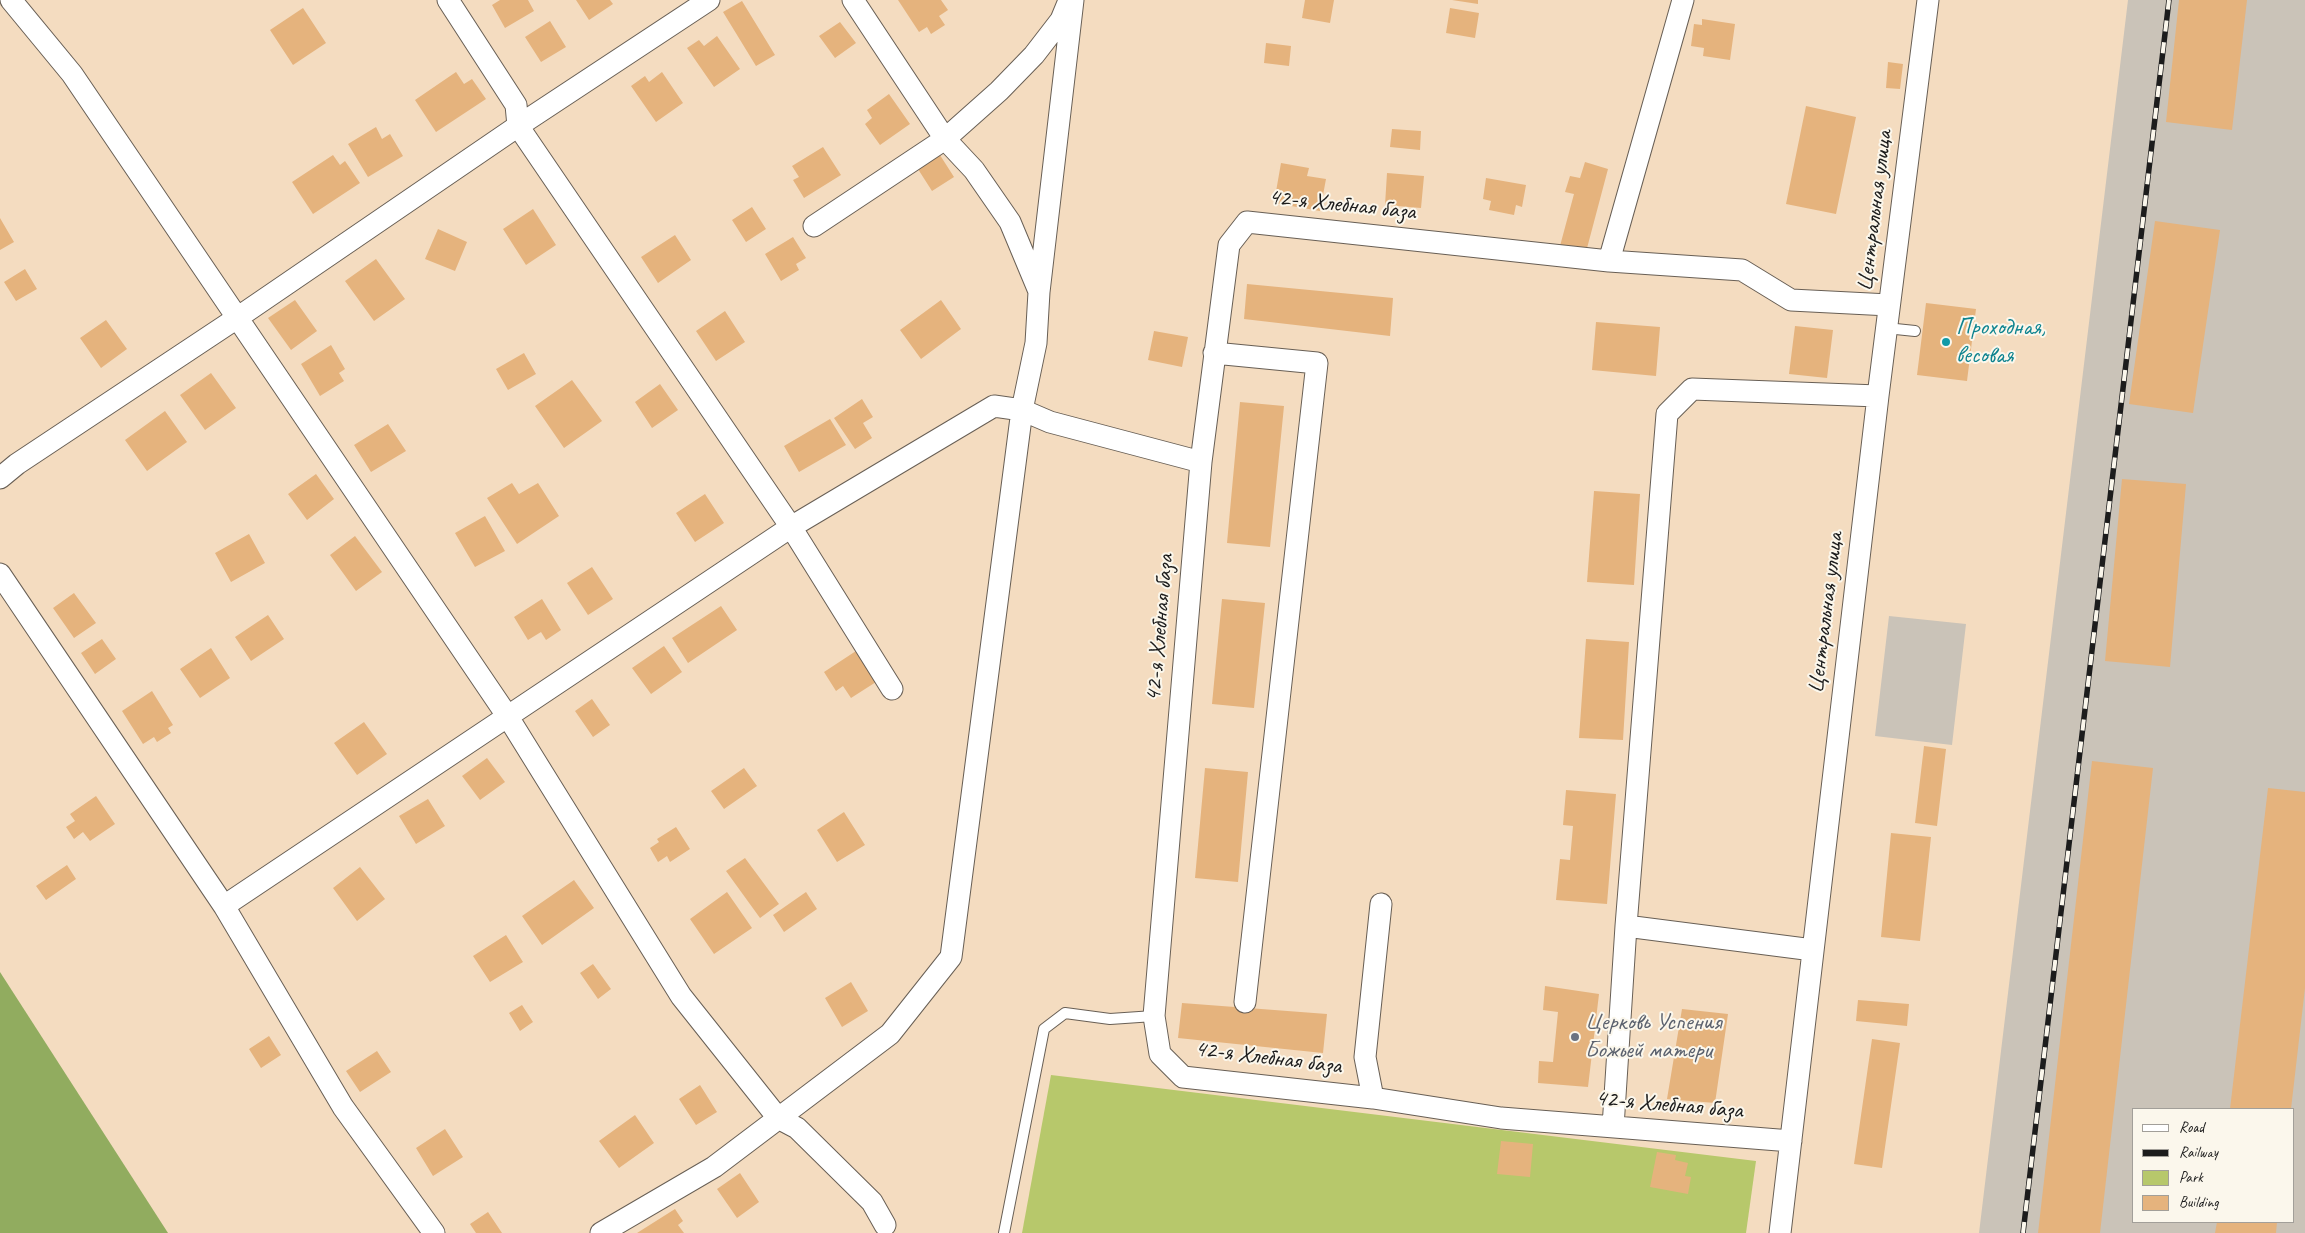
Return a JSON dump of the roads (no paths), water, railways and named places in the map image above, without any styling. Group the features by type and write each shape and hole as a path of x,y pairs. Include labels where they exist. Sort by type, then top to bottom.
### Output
{"street":[{"path":"11,0 72,74 508,717 681,996 778,1118 797,1128 872,1202 885,1225"},
{"path":"448,0 516,105 518,126 791,527 892,689"},
{"path":"0,478 33,453 237,318 518,126 709,0"},
{"path":"853,0 945,139 974,170 1010,222 1039,292"},
{"path":"814,226 945,139 999,91 1034,55 1061,20 1069,0"},
{"path":"601,1233 714,1167 890,1034 951,958 1022,410 1036,343 1039,292 1074,0"},
{"path":"1609,261 1684,0"},
{"name":"Центральная улица","path":"1780,1233 1886,328 1928,0"},
{"name":"42-я Хлебная база","path":"1791,1141 1501,1118 1373,1098 1183,1077 1160,1054 1154,1016 1201,462 1229,245 1247,222 1609,261 1742,270 1791,300 1889,305"},
{"path":"1214,353 1317,363 1245,1002"},
{"path":"1613,1126 1626,926 1667,414 1692,389 1878,396"},
{"path":"224,906 791,527 994,406 1022,410 1050,422 1201,462"},
{"path":"0,574 224,906 343,1107 434,1233"},
{"path":"1373,1098 1365,1057 1382,904"},
{"path":"1626,926 1813,950"}],"lane":[{"path":"1886,328 1915,331"},
{"path":"1004,1233 1044,1029 1065,1013 1110,1018 1154,1016"}],"railway":[{"path":"2023,1233 2169,0"}],"place":[{"name":"Проходная, весовая","path":"1946,342"},
{"name":"Церковь Успения Божьей матери","path":"1575,1037"}]}
